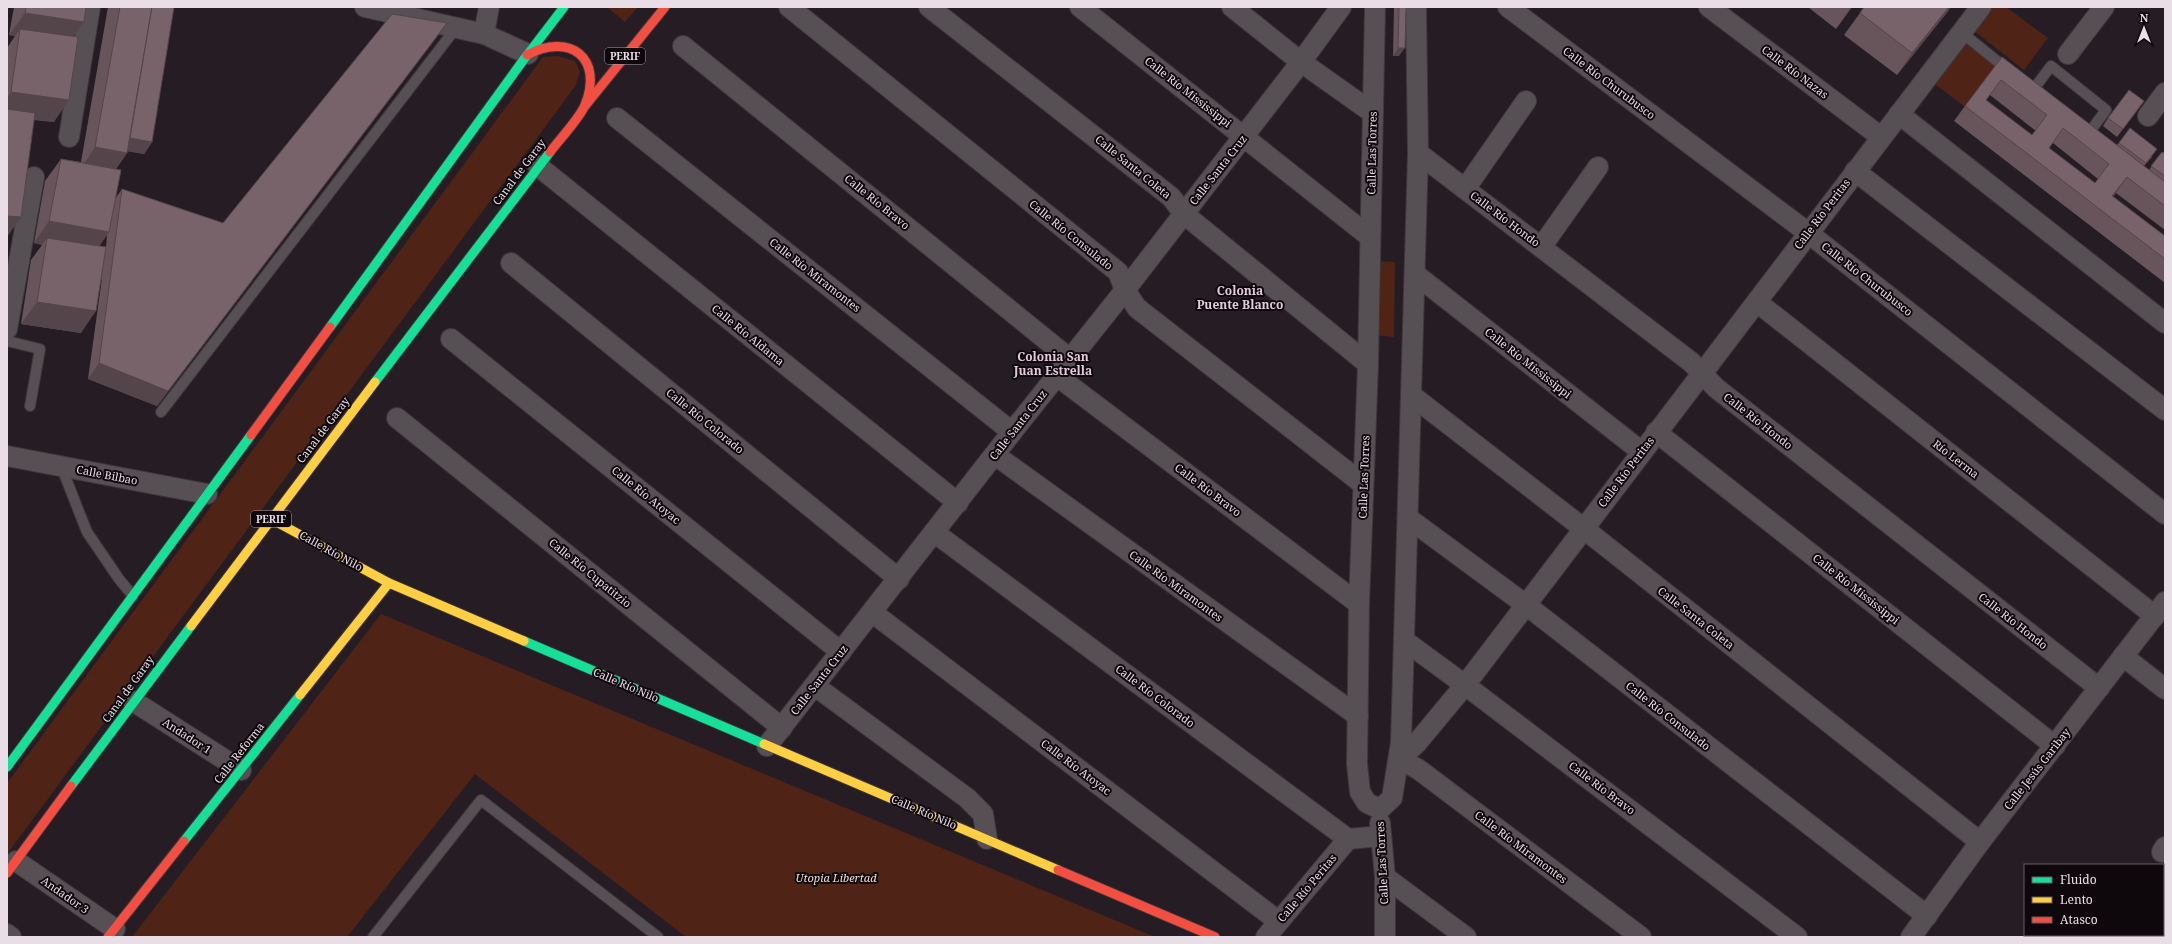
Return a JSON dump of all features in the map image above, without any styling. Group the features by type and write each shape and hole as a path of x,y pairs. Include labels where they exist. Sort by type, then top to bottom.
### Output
{"main road":[{"path":"7,767 528,54 564,7"},
{"name":"Canal de Garay","path":"12,867 133,701 538,166 665,7"},
{"path":"528,54 552,47 567,47 582,53 590,68 589,86 585,106"},
{"name":"Calle Río Nilo","path":"271,519 389,583 1215,937"},
{"name":"Calle Reforma","path":"111,933 389,583"}],"street":[{"path":"69,137 90,7"},
{"path":"365,7 405,11 456,28 484,34 528,54"},
{"path":"484,34 489,7"},
{"name":"Calle Río Consulado","path":"789,7 1118,272 1125,290 1137,308 1363,484"},
{"name":"Calle Santa Coleta","path":"929,7 1171,197 1184,214 1368,364"},
{"name":"Calle Río Mississippi","path":"1080,7 1370,237"},
{"path":"1232,7 1301,62 1373,113"},
{"name":"Calle Santa Cruz","path":"767,746 873,613 1012,432 1125,290 1301,62 1341,7"},
{"name":"Calle Las Torres","path":"1375,7 1368,364 1363,484 1357,764 1360,792 1367,803 1380,810 1384,877 1385,937"},
{"path":"1380,810 1392,798 1399,759 1405,641 1418,153 1416,7"},
{"name":"Calle Río Churubusco","path":"1508,7 1807,232 2165,514"},
{"name":"Calle Río Nazas","path":"1709,7 1881,137"},
{"path":"2068,54 2104,7"},
{"name":"Calle Río Peritas","path":"1399,759 1416,744 1526,606 1583,528 1757,302 1807,232 1961,32 1976,9"},
{"name":"Calle Río Bravo","path":"683,46 1070,359"},
{"path":"2148,116 2165,93"},
{"path":"1465,189 1526,101"},
{"path":"1899,114 2165,323"},
{"name":"Calle Río Miramontes","path":"617,118 1012,432"},
{"name":"Calle Río Hondo","path":"1418,153 1542,246 1691,362 1722,393 2099,688"},
{"name":"Calle Río Aldama","path":"538,166 958,503"},
{"path":"1542,246 1598,167"},
{"path":"1855,171 2165,410"},
{"path":"7,329 34,177"},
{"name":"Calle Río Colorado","path":"511,262 899,579"},
{"name":"Calle Río Mississippi","path":"1415,274 1642,452"},
{"name":"Río Lerma","path":"1757,302 2160,609"},
{"name":"Calle Río Atoyac","path":"451,339 841,652"},
{"name":"Calle Río Bravo","path":"1057,376 1360,604"},
{"name":"Calle Santa Coleta","path":"1411,395 1583,528 1980,842"},
{"name":"Calle Río Cupatitzio","path":"397,418 782,728"},
{"name":"Calle Río Mississippi","path":"1656,432 2055,746"},
{"name":"Calle Río Miramontes","path":"995,455 1358,716"},
{"name":"Calle Bilbao","path":"7,456 207,494"},
{"name":"Calle Río Consulado","path":"1408,518 1526,606 1927,916"},
{"name":"Calle Río Colorado","path":"935,533 1348,839"},
{"name":"Calle Jesús Garibay","path":"1911,937 1980,842 2160,609"},
{"name":"Calle Río Atoyac","path":"873,613 1278,921"},
{"name":"Calle Río Bravo","path":"1405,641 1465,684 1797,937"},
{"path":"2123,656 2165,690"},
{"path":"815,686 967,798 983,814 987,839"},
{"name":"Andador 1","path":"133,701 241,770"},
{"name":"Calle Río Miramontes","path":"1399,759 1418,769 1641,937"},
{"path":"1348,839 1381,836"},
{"name":"Calle Río Peritas","path":"1266,937 1348,839"},
{"name":"Andador 3","path":"12,867 111,933"},
{"path":"1384,877 1466,937"},
{"path":"7,934 11,937"}],"lane":[{"path":"161,412 456,28"},
{"path":"1961,32 2036,92 2051,66 2106,110 2088,134 2076,124"},
{"path":"7,341 40,349 30,406"},
{"path":"62,466 87,532 118,579 133,596"},
{"path":"7,749 17,754"},
{"path":"373,937 481,800 658,937"}],"green space":[{"path":"607,7 638,7 625,22"},
{"path":"1992,7 2006,7 2048,38 2024,70 1973,30"},
{"path":"1963,38 2016,80 1991,73 1965,107 1931,81"},
{"path":"558,56 575,61 580,72 576,85 7,854 7,783 543,57"},
{"path":"1374,261 1395,262 1394,337 1373,335"},
{"name":"Utopia Libertad","path":"381,614 1155,937 686,937 475,774 347,937 132,937"}],"building":[{"path":"26,7 86,7 84,22 25,13"},
{"path":"120,7 152,7 127,153 95,147"},
{"path":"152,7 174,7 152,142 130,138"},
{"path":"1399,7 1406,7 1405,48 1398,48"},
{"path":"1864,7 1949,7 1912,53 1860,13"},
{"path":"392,14 447,23 168,391 99,363 122,189 223,223"},
{"path":"20,29 78,37 69,100 11,92"},
{"path":"2002,57 2165,182 2165,206 2127,177 2112,196 2165,236 2165,259 1965,106","holes":["2001,80 2047,115 2032,135 1986,100","2063,128 2109,164 2095,183 2049,148"]},
{"path":"2129,90 2144,101 2123,129 2108,118"},
{"path":"7,109 35,113 21,217 7,216"},
{"path":"2130,128 2157,149 2146,163 2119,143"},
{"path":"2162,152 2165,154 2165,176 2151,166"},
{"path":"61,159 121,170 109,232 49,221"},
{"path":"47,238 106,247 96,311 37,302"}],"traffic: fast":[{"path":"528,54 564,7"},
{"path":"330,327 527,55"},
{"path":"375,382 550,152"},
{"path":"7,767 251,435"},
{"path":"71,786 191,626"},
{"path":"524,641 764,744"},
{"path":"184,841 300,695"}],"traffic: slow":[{"path":"191,626 375,382"},
{"path":"271,519 389,583 524,641"},
{"path":"300,695 389,583"},
{"path":"764,744 1058,870"}],"traffic: jam":[{"path":"585,106 665,7"},
{"path":"527,55 557,46 569,48 579,54 586,62 590,74 590,88 585,105 574,122 550,152"},
{"path":"251,435 330,327"},
{"path":"7,873 71,786"},
{"path":"108,937 184,841"},
{"path":"1058,870 1215,937"}],"district":[{"name":"Colonia Puente Blanco","path":"1240,298"},
{"name":"Colonia San Juan Estrella","path":"1053,364"}]}
